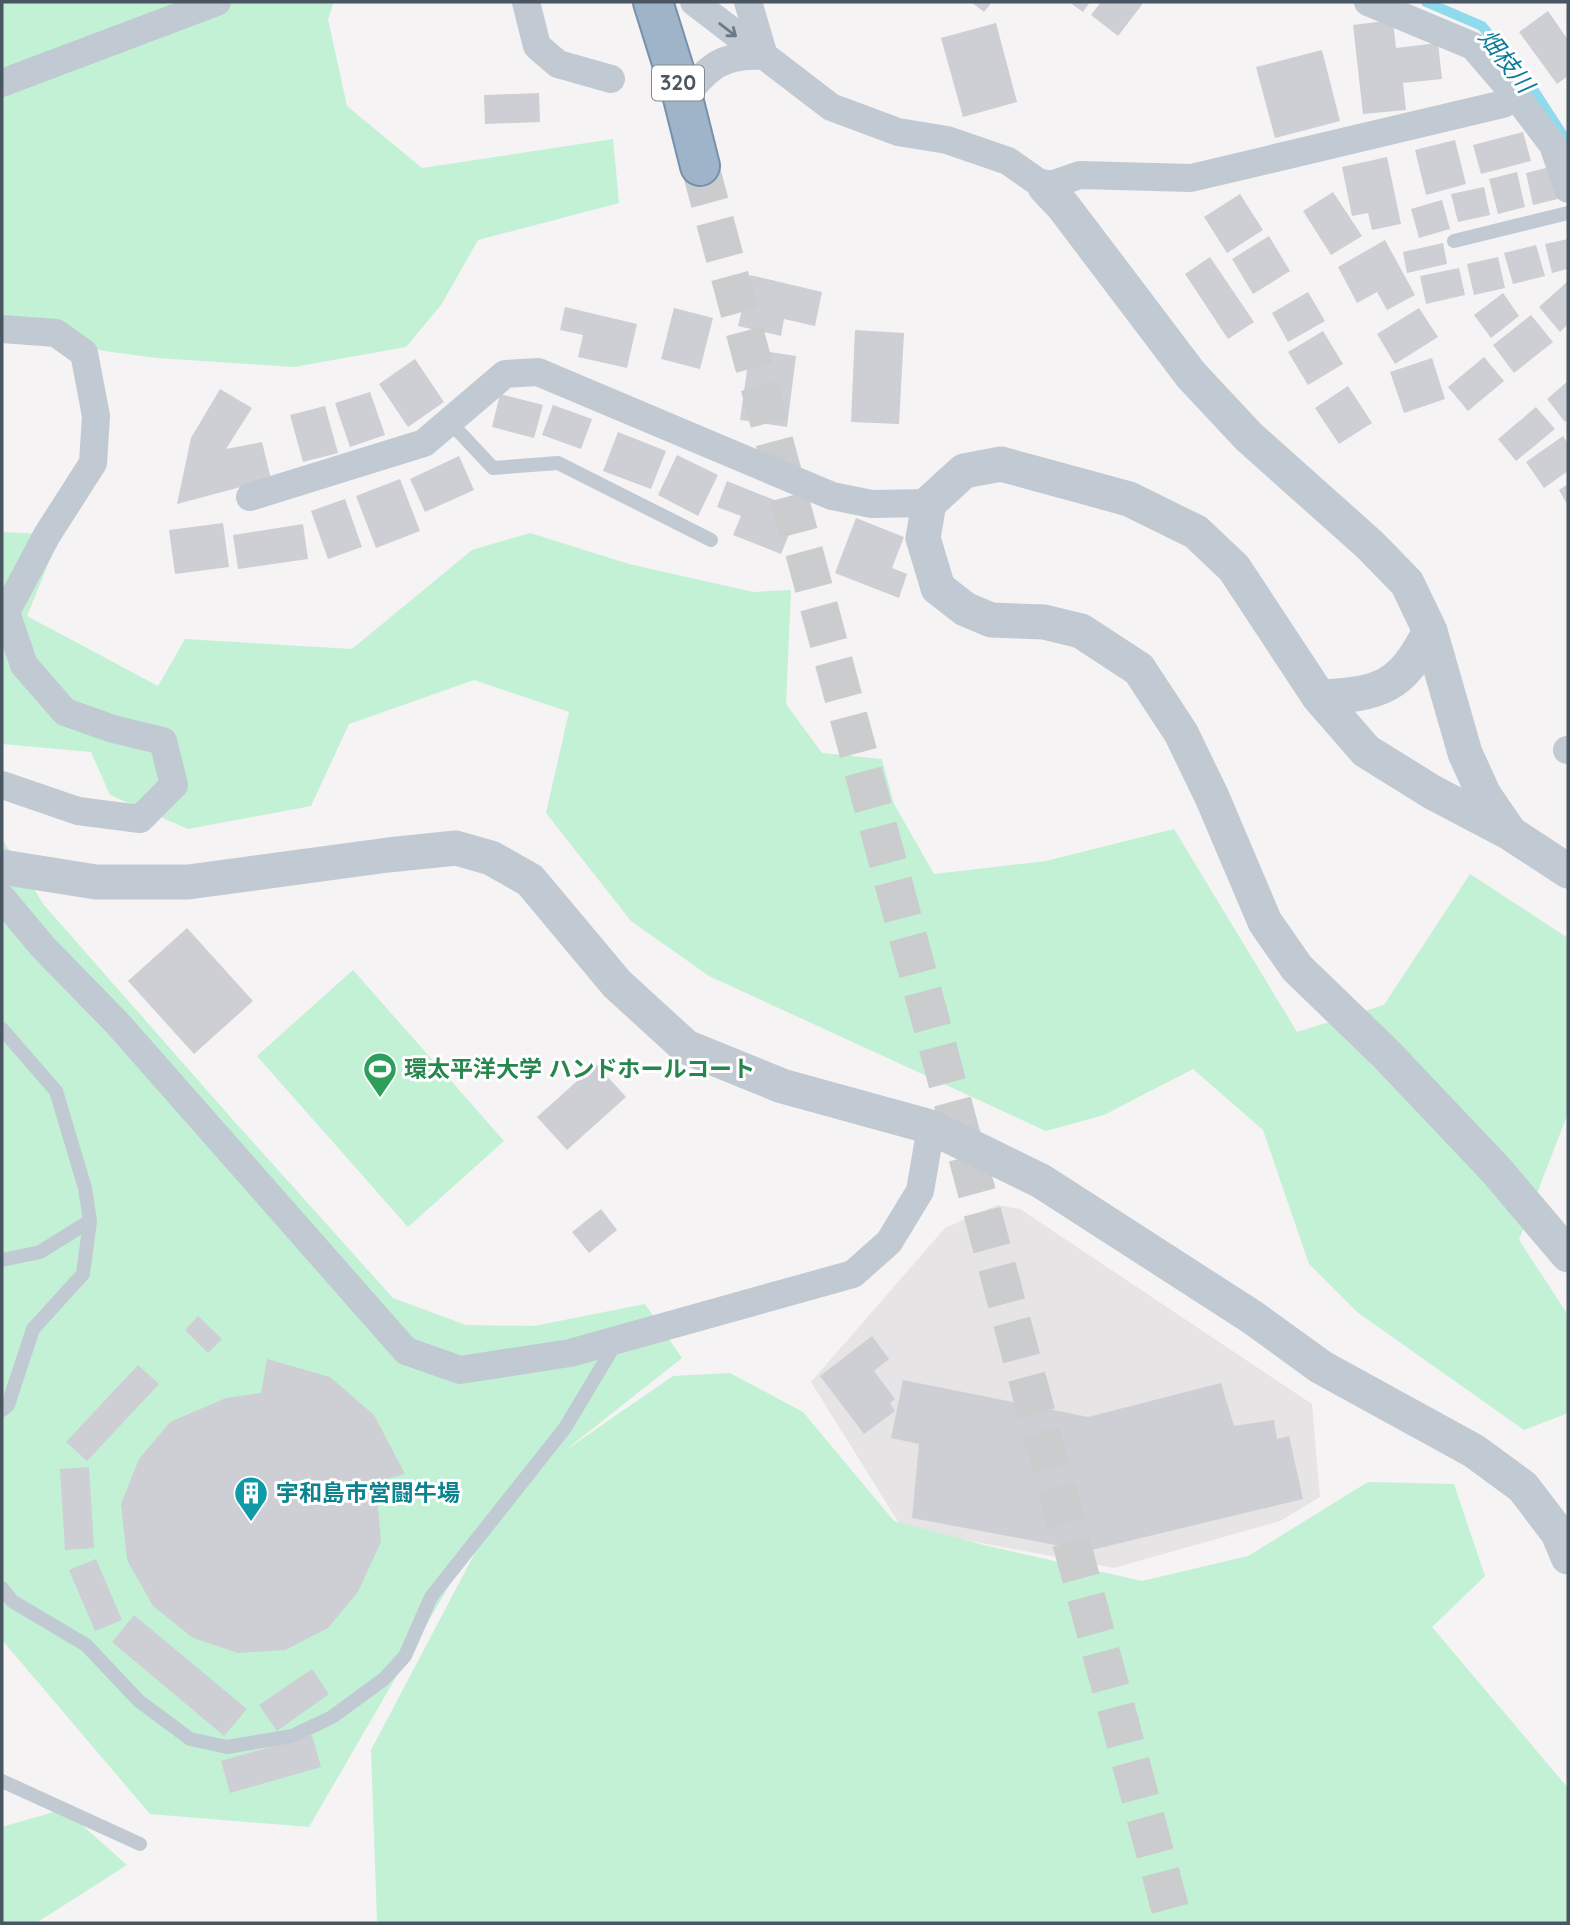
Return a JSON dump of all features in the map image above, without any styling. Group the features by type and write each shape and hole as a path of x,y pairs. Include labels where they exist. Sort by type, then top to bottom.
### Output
{"highway":[{"name":"320","path":"653,2 683,97 700,166"}],"street":[{"path":"2,83 217,2"},
{"path":"526,2 537,46 558,64 611,79"},
{"path":"694,2 831,107 898,132 947,140 1009,161 1045,187 1063,206 1191,375 1249,437 1370,545 1406,583 1430,631 1465,753 1484,795 1510,833"},
{"path":"748,2 764,56"},
{"path":"1368,2 1473,46 1553,145 1568,189"},
{"path":"683,97 706,70 726,58 764,56"},
{"path":"1045,187 1080,175 1191,178 1503,104 1515,95"},
{"path":"2,329 56,333 83,354 96,416 93,463 47,535 6,612 24,665 65,712 113,729 163,741 174,785 140,820 78,811 2,785"},
{"path":"250,497 424,443 505,374 538,372 832,496 873,504 929,503"},
{"path":"1568,871 1510,833 1432,792 1366,751 1319,697 1234,568 1196,532 1129,499 1001,464 964,471 929,503 923,538 938,588 965,609 991,620 1044,622 1081,631 1139,669 1181,733 1212,797 1265,922 1297,968 1386,1054 1496,1170 1568,1255"},
{"path":"1319,697 1357,695 1396,681 1416,659 1430,631"},
{"path":"2,867 96,882 188,882 456,848 491,858 530,880 617,984 686,1046 782,1086 931,1126 1041,1181 1252,1317 1321,1367 1474,1451 1523,1487 1558,1533 1568,1557"},
{"path":"2,898 43,947 118,1024 406,1351 460,1370 570,1353 853,1274 889,1242 920,1191 931,1126"}],"lane":[{"path":"1454,241 1568,213"},
{"path":"449,421 493,468 558,463 710,540"},
{"path":"2,1029 56,1091 85,1188 90,1221 83,1274 33,1329 8,1405 2,1410"},
{"path":"2,1260 40,1252 90,1221"},
{"path":"2,1588 12,1601 86,1645 139,1701 190,1739 227,1747 292,1736 332,1717 384,1679 405,1656 431,1597 565,1428 618,1340"},
{"path":"2,1781 140,1844"}],"shaded area":[{"path":"997,1205 1020,1209 1312,1404 1320,1497 1280,1521 1114,1568 902,1528 811,1382 945,1228"}],"green space":[{"path":"2,2 334,2 328,19 347,106 422,168 613,139 619,203 478,240 441,305 406,347 294,367 157,358 104,351 2,321"},
{"path":"2,532 60,535 27,616 158,686 185,639 352,649 472,550 530,533 629,564 753,592 791,590 786,704 822,753 882,759 894,804 934,874 1046,861 1174,829 1297,1032 1384,1005 1470,874 1568,938 1568,1113 1519,1240 1568,1315 1568,1413 1524,1430 1357,1312 1309,1264 1263,1130 1193,1069 1104,1115 1046,1131 709,976 631,921 546,813 569,712 474,680 349,724 311,806 188,829 110,795 91,752 2,744"},
{"path":"2,839 44,905 393,1298 466,1325 534,1326 645,1304 682,1358 563,1452 673,1376 730,1373 803,1412 894,1521 980,1544 1142,1581 1248,1556 1368,1482 1454,1484 1485,1576 1432,1627 1568,1788 1568,1923 375,1923 371,1750 477,1549 460,1567 309,1827 150,1814 2,1640"},
{"name":"環太平洋大学 ハンドホールコート","path":"353,970 504,1141 408,1227 257,1056"},
{"path":"64,1809 127,1865 36,1923 2,1923 2,1827"}],"building":[{"path":"971,2 992,2 984,12"},
{"path":"1069,2 1090,2 1083,12"},
{"path":"1101,2 1144,2 1118,36 1091,15"},
{"path":"1548,11 1568,40 1568,76 1557,84 1519,32"},
{"path":"1393,20 1396,48 1438,43 1442,79 1403,83 1406,110 1363,114 1353,25"},
{"path":"996,23 1017,102 963,117 941,38"},
{"path":"1322,50 1340,121 1275,138 1256,67"},
{"path":"539,93 540,122 485,124 484,95"},
{"path":"1523,132 1531,161 1481,174 1473,145"},
{"path":"1455,140 1466,184 1426,195 1415,150"},
{"path":"1387,157 1401,224 1372,230 1368,213 1352,216 1342,167"},
{"path":"1550,167 1558,199 1533,205 1526,173"},
{"path":"1517,172 1525,207 1498,214 1489,179"},
{"path":"1484,187 1490,215 1458,222 1451,194"},
{"path":"1333,192 1362,236 1331,255 1303,211"},
{"path":"1240,194 1263,230 1227,253 1204,217"},
{"path":"1442,200 1450,229 1419,238 1411,209"},
{"path":"1269,236 1290,271 1253,294 1232,259"},
{"path":"1568,239 1568,269 1552,273 1545,244"},
{"path":"1385,240 1415,295 1387,310 1377,292 1357,303 1338,267"},
{"path":"1443,243 1447,264 1407,273 1403,252"},
{"path":"1536,245 1545,276 1513,284 1504,253"},
{"path":"1210,257 1254,322 1228,339 1185,274"},
{"path":"1498,257 1505,288 1474,295 1467,264"},
{"path":"1459,268 1465,295 1426,304 1420,276"},
{"path":"750,275 822,292 815,326 784,319 781,336 738,326"},
{"path":"1568,281 1568,324 1560,332 1539,307"},
{"path":"1308,292 1325,321 1288,342 1272,313"},
{"path":"1503,293 1519,316 1491,338 1474,315"},
{"path":"565,307 637,324 627,368 578,357 583,335 560,330"},
{"path":"674,308 713,318 700,369 661,359"},
{"path":"1419,308 1438,337 1395,364 1377,334"},
{"path":"1531,315 1553,342 1514,373 1493,345"},
{"path":"855,330 904,333 899,424 851,422"},
{"path":"1323,331 1343,364 1308,385 1288,352"},
{"path":"750,349 796,356 787,427 740,420"},
{"path":"1484,357 1504,381 1468,411 1448,387"},
{"path":"1432,358 1445,399 1404,413 1390,372"},
{"path":"415,359 444,402 408,427 379,384"},
{"path":"1568,381 1568,420 1565,422 1547,399"},
{"path":"1348,386 1372,423 1339,444 1315,408"},
{"path":"220,389 252,408 226,449 262,442 271,479 177,504 191,438"},
{"path":"370,392 385,435 350,447 335,403"},
{"path":"500,394 543,405 534,438 492,427"},
{"path":"553,405 592,419 581,449 542,435"},
{"path":"325,406 338,453 303,462 290,415"},
{"path":"1536,407 1555,429 1516,461 1498,439"},
{"path":"618,432 666,451 651,489 603,471"},
{"path":"1563,436 1568,444 1568,471 1544,488 1526,462"},
{"path":"677,455 718,475 698,516 658,495"},
{"path":"459,456 474,490 425,512 410,479"},
{"path":"400,479 420,531 376,548 356,496"},
{"path":"727,481 799,510 781,554 733,535 741,516 717,507"},
{"path":"1568,484 1568,506 1559,490"},
{"path":"345,499 362,547 328,559 311,511"},
{"path":"856,518 904,537 892,568 907,574 899,598 835,573"},
{"path":"223,523 229,567 175,574 169,530"},
{"path":"303,524 308,559 238,569 233,535"},
{"path":"187,928 253,1001 194,1054 128,981"},
{"path":"596,1064 626,1097 567,1150 537,1117"},
{"path":"601,1209 617,1230 589,1253 572,1232"},
{"path":"198,1316 222,1339 208,1353 185,1330"},
{"path":"872,1336 889,1359 874,1371 895,1399 890,1403 895,1411 864,1434 820,1376"},
{"name":"宇和島市営闘牛場","path":"267,1359 330,1377 374,1415 405,1474 376,1482 381,1542 358,1592 328,1628 285,1650 238,1653 193,1638 153,1606 127,1560 121,1504 139,1459 170,1422 226,1398 261,1393"},
{"path":"138,1365 159,1384 87,1461 66,1442"},
{"path":"903,1380 1088,1417 1221,1383 1234,1426 1274,1420 1277,1439 1289,1436 1303,1499 1087,1551 912,1518 919,1444 891,1438"},
{"path":"89,1467 94,1548 65,1550 60,1469"},
{"path":"96,1559 122,1620 95,1631 69,1570"},
{"path":"134,1615 247,1709 224,1736 112,1642"},
{"path":"312,1669 329,1694 277,1731 259,1705"},
{"path":"312,1735 321,1767 230,1793 221,1761"}],"waterway":[{"name":"畑枝川","path":"1426,2 1482,26 1531,86 1568,143"}],"tunnel":[{"path":"700,166 1174,1923"}],"place":[{"name":"環太平洋大学 ハンドホールコート","path":"380,1099"},
{"name":"宇和島市営闘牛場","path":"251,1523"}]}
